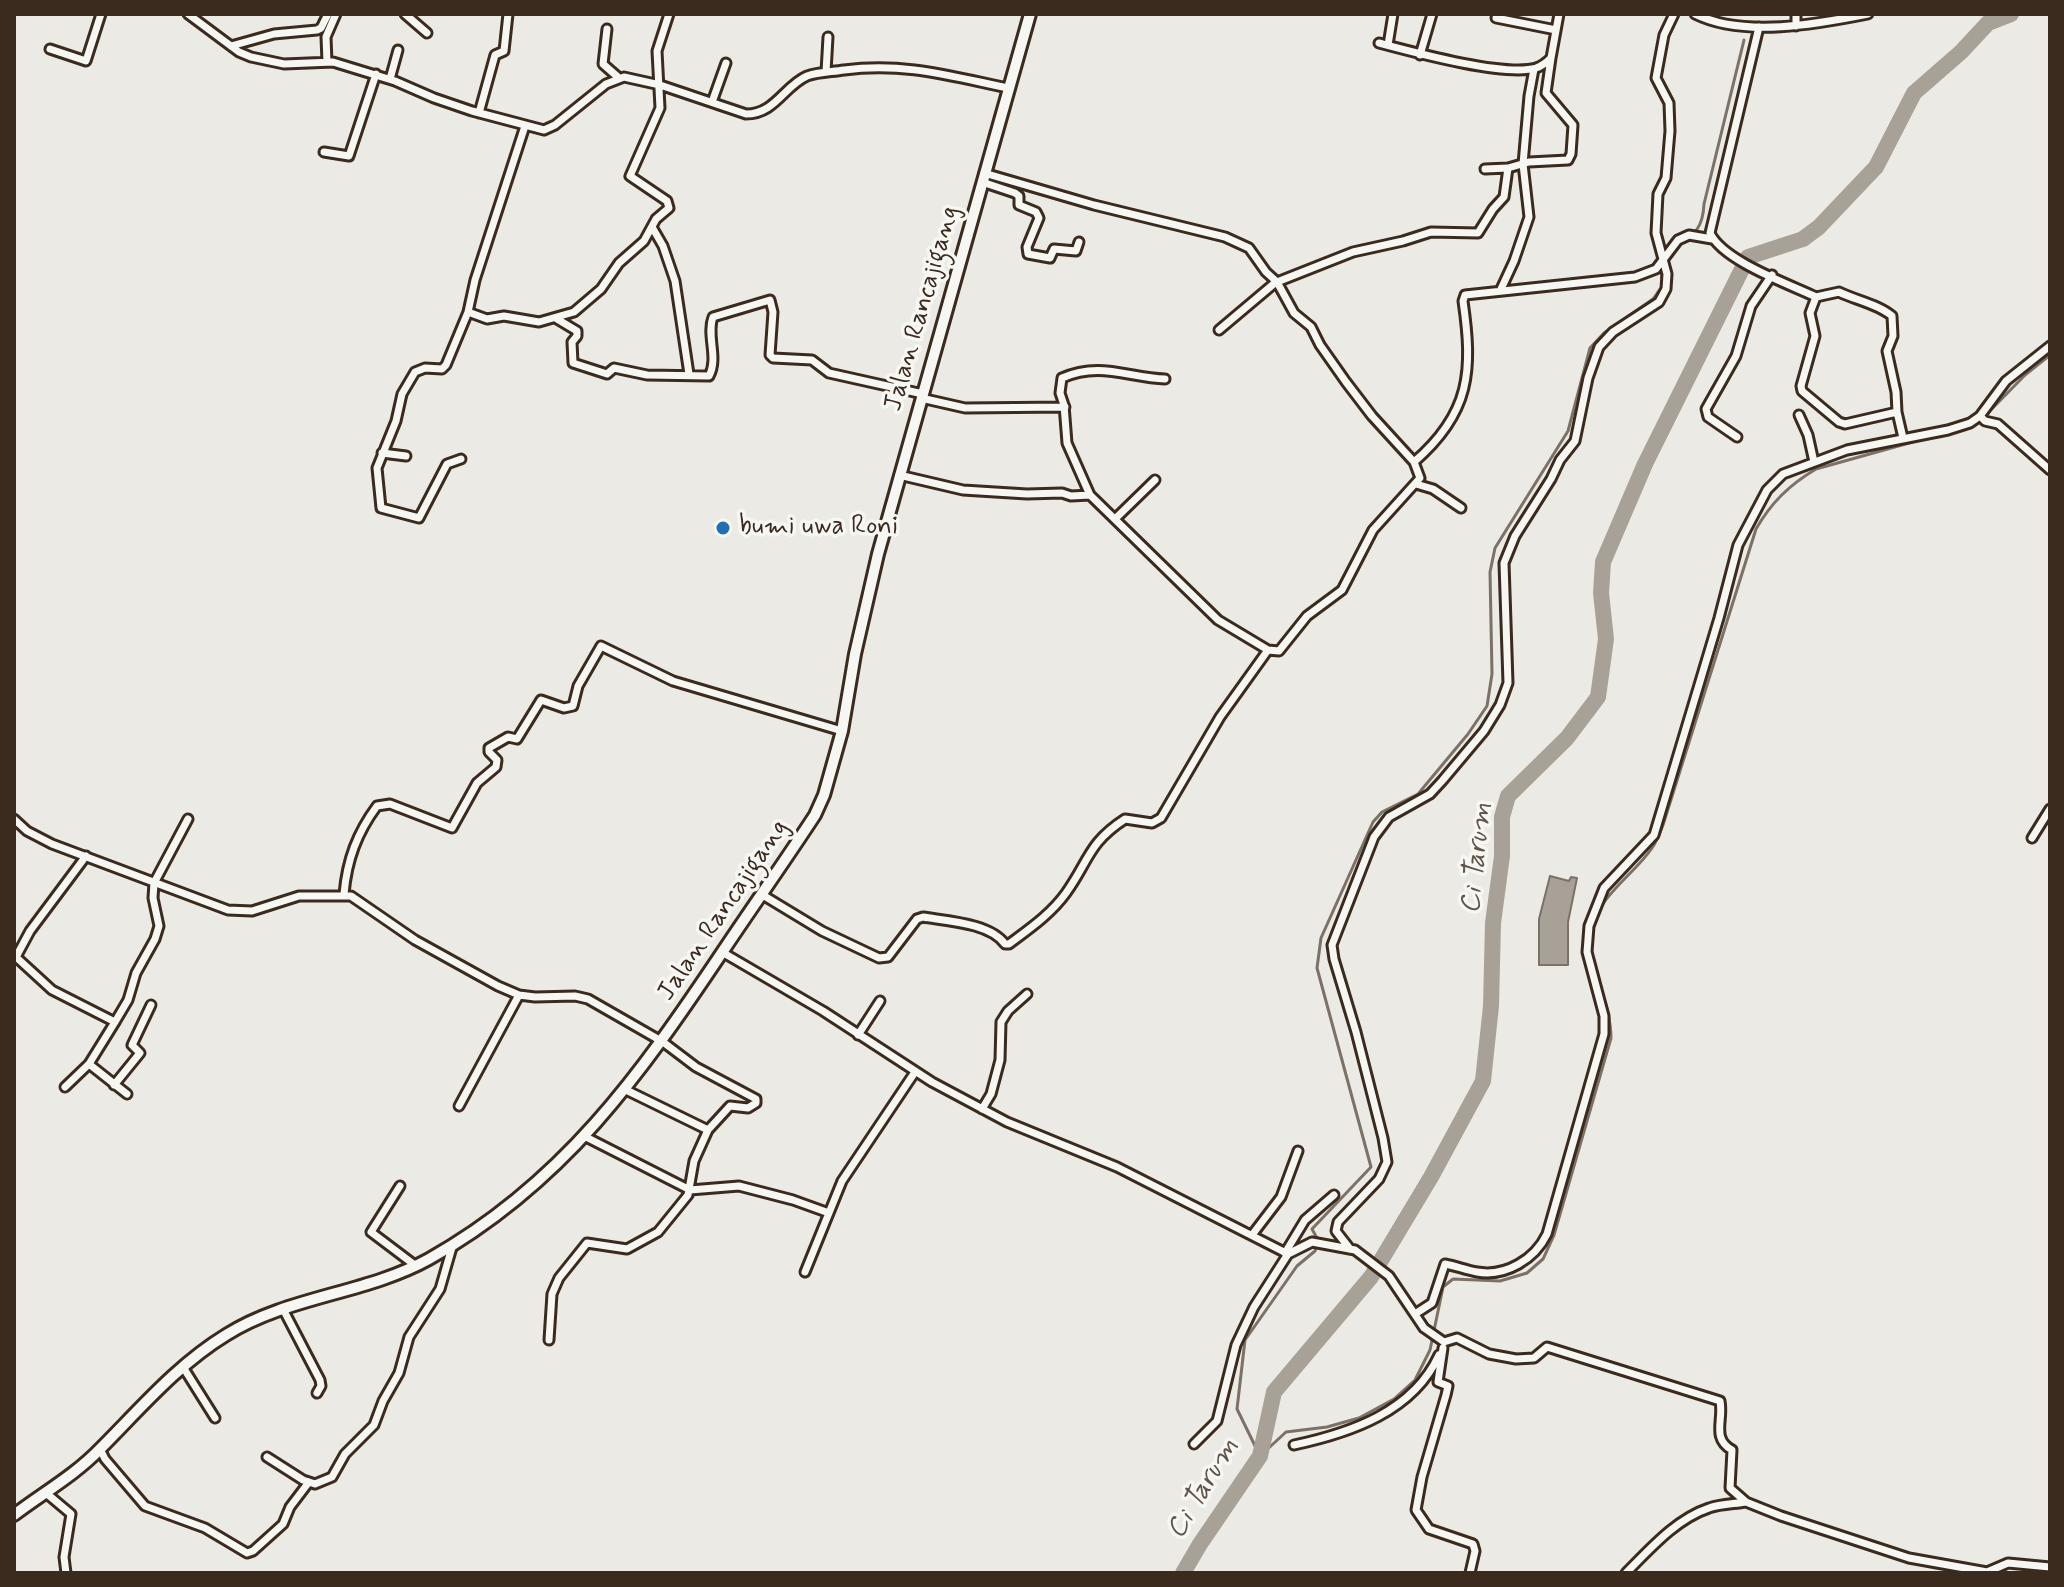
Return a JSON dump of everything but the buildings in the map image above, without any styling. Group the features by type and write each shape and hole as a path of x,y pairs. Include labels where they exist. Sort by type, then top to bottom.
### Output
{"main road":[{"name":"Jalan Rancajigang","path":"14,1515 100,1449 145,1401 228,1333 283,1309 395,1276 503,1213 584,1136 663,1042 820,807 842,731 861,622 899,475 1030,14"}],"street":[{"path":"50,49 86,61 101,14"},
{"path":"188,14 243,54 272,62 327,62 376,74 434,98 544,130 551,128 606,84 619,78 660,85 750,114 778,102 804,78 826,72 881,66 906,67 1008,88"},
{"path":"231,46 274,34 317,30 328,14"},
{"path":"327,62 326,37 336,14"},
{"path":"405,14 427,33"},
{"path":"479,113 495,55 504,51 508,14"},
{"path":"468,312 487,319 504,316 539,322 574,312 601,289 619,263 647,238 656,219 669,208 669,204 630,176 659,111 657,51 669,14"},
{"path":"1388,45 1393,14"},
{"path":"1420,55 1432,14"},
{"path":"1485,169 1565,161 1571,154 1573,125 1546,94 1559,14"},
{"path":"1350,1249 1336,1231 1338,1222 1379,1179 1387,1162 1332,945 1374,837 1389,817 1430,794 1484,731 1500,705 1508,683 1504,563 1508,547 1560,460 1575,441 1588,378 1599,347 1613,332 1659,302 1666,289 1656,238 1657,198 1666,178 1669,100 1656,78 1664,35 1674,14"},
{"path":"1695,14 1724,23 1759,27 1796,26 1868,14"},
{"path":"1796,14 1796,26"},
{"path":"1496,18 1556,30"},
{"path":"1712,239 1711,227 1759,27"},
{"path":"607,29 603,64 619,78"},
{"path":"826,72 828,37"},
{"path":"1379,43 1420,55 1507,69 1534,69 1551,58"},
{"path":"390,79 398,50"},
{"path":"712,102 726,63"},
{"path":"1501,289 1529,217 1523,164 1534,69"},
{"path":"324,152 349,156 376,74"},
{"path":"461,459 448,463 417,518 381,508 376,473 396,421 402,394 411,375 422,369 444,368 468,312 475,280 525,126"},
{"path":"1219,330 1277,282 1344,254 1435,231 1478,233 1504,197 1508,168"},
{"path":"983,178 1015,193 1019,196 1019,205 1036,212 1039,218 1027,247 1028,254 1048,259 1054,249 1076,251 1079,242"},
{"path":"983,178 1225,237 1249,248 1277,282 1294,313 1309,324 1346,382 1421,473 1416,484 1373,530 1342,590 1307,616 1279,651 1268,650 1218,620 1090,495 1067,443 1061,380 1068,375 1107,370 1165,379"},
{"path":"652,227 663,246 675,281 689,374"},
{"path":"1414,462 1445,431 1465,385 1469,346 1463,297 1467,294 1489,294 1501,289 1607,281 1647,273 1663,264 1678,240 1689,235 1712,239 1755,270 1816,297 1839,292 1892,316 1893,336 1887,351 1903,438"},
{"path":"1737,437 1708,417 1706,409 1736,356 1751,306 1772,275"},
{"path":"1816,297 1810,313 1815,336 1802,391 1845,424 1897,412"},
{"path":"557,319 577,331 572,345 573,363 577,366 607,374 614,368 647,375 709,376 712,373 710,327 713,317 769,300 773,312 770,355 773,358 812,360 832,374 959,407 1065,407"},
{"path":"1415,1314 1432,1303 1449,1265 1483,1272 1509,1268 1531,1256 1547,1234 1604,1034 1604,1016 1587,952 1589,926 1604,888 1654,835 1722,609 1738,545 1767,490 1777,479 1847,450 1948,430 1982,418 2006,381 2050,346"},
{"path":"1799,415 1808,435 1814,462"},
{"path":"1982,418 1998,424 2050,470"},
{"path":"382,453 406,456"},
{"path":"899,475 969,491 1090,495"},
{"path":"1116,518 1155,480"},
{"path":"1416,484 1433,489 1461,508"},
{"path":"342,894 352,849 377,806 390,804 451,828 477,783 496,767 497,760 489,748 508,737 516,739 541,700 571,708 582,678 601,646 673,681 842,731"},
{"path":"761,894 822,931 879,958 888,957 917,919 923,917 974,926 997,934 1005,944 1009,944 1036,924 1065,895 1098,840 1125,819 1152,823 1161,818 1220,717 1268,650"},
{"path":"2032,838 2050,809"},
{"path":"14,819 39,838 228,910 257,910 289,898 342,894 356,898 415,940 498,986 519,995 584,997 663,1042 696,1067 756,1099 750,1108 730,1106 708,1130 694,1161 690,1190 658,1232 630,1248 585,1244 559,1278 552,1294 549,1340"},
{"path":"65,1087 89,1064 128,1000 136,973 159,926 153,898 154,883 188,819"},
{"path":"86,856 30,931 16,959 52,990 115,1022"},
{"path":"722,952 915,1072 982,1109 1048,1140 1117,1167 1286,1254"},
{"path":"982,1109 991,1094 1000,1060 1001,1022 1027,994"},
{"path":"459,1106 519,995"},
{"path":"858,1035 880,1001"},
{"path":"114,1085 140,1053 132,1045 151,1005"},
{"path":"89,1064 127,1094"},
{"path":"805,1272 846,1174 915,1072"},
{"path":"624,1089 708,1130"},
{"path":"584,1136 690,1190 739,1186 829,1213"},
{"path":"1252,1235 1281,1197 1298,1151"},
{"path":"400,1186 371,1231 416,1266"},
{"path":"1194,1444 1211,1429 1220,1414 1236,1345 1254,1307 1305,1220 1334,1195"},
{"path":"1286,1254 1312,1242 1362,1254 1389,1276 1426,1330 1442,1343"},
{"path":"267,1457 309,1482 320,1484 332,1477 345,1454 374,1425 399,1373 409,1337 440,1289 453,1244"},
{"path":"283,1309 320,1380 317,1393"},
{"path":"1442,1343 1457,1338 1489,1354 1516,1359 1534,1358 1547,1347 1720,1401 1720,1439 1732,1450 1733,1456 1730,1487 1746,1502 1781,1516 1943,1566 1987,1572 2008,1563 2050,1567"},
{"path":"1294,1445 1333,1436 1378,1418 1414,1391 1435,1363 1442,1343"},
{"path":"1442,1343 1438,1382 1448,1386 1416,1510 1429,1529 1473,1544 1475,1549 1470,1573"},
{"path":"183,1367 215,1418"},
{"path":"100,1449 145,1506 202,1526 247,1553 283,1524 290,1507 309,1482"},
{"path":"46,1493 71,1514 64,1557 66,1573"},
{"path":"1626,1573 1663,1536 1694,1515 1711,1507 1746,1502"}],"shaded area":[{"path":"1550,876 1569,881 1571,877 1577,878 1568,922 1568,965 1539,965 1539,919"}],"waterway":[{"name":"Ci Tarum","path":"1183,1573 1260,1456 1274,1392 1371,1277 1431,1177 1483,1081 1491,1006 1493,923 1502,856 1502,817 1508,796 1567,738 1598,697 1606,639 1601,593 1603,562 1645,464 1748,257 1803,239 1819,227 1876,167 1914,93 1961,52 1988,23 2011,14"},
{"path":"1676,245 1693,233 1702,218 1744,40"},
{"path":"1664,265 1661,269 1663,285 1653,299 1604,333 1590,348 1568,431 1495,548 1490,572 1492,674 1487,706 1418,794 1382,812 1373,822 1321,938 1317,968 1371,1167 1312,1229 1318,1240 1315,1251 1297,1266 1245,1340 1237,1409 1260,1456 1286,1432 1327,1427 1359,1418 1394,1399 1415,1380 1430,1350 1443,1287 1453,1279 1500,1281 1527,1273 1543,1259 1554,1235 1611,1038 1608,1013 1592,953 1593,926 1605,901 1644,859 1660,834 1756,529 1782,495 1816,469 1970,426"},
{"path":"1983,418 2025,375 2050,355"}],"place":[{"name":"bumi uwa Roni","path":"723,528"}]}
